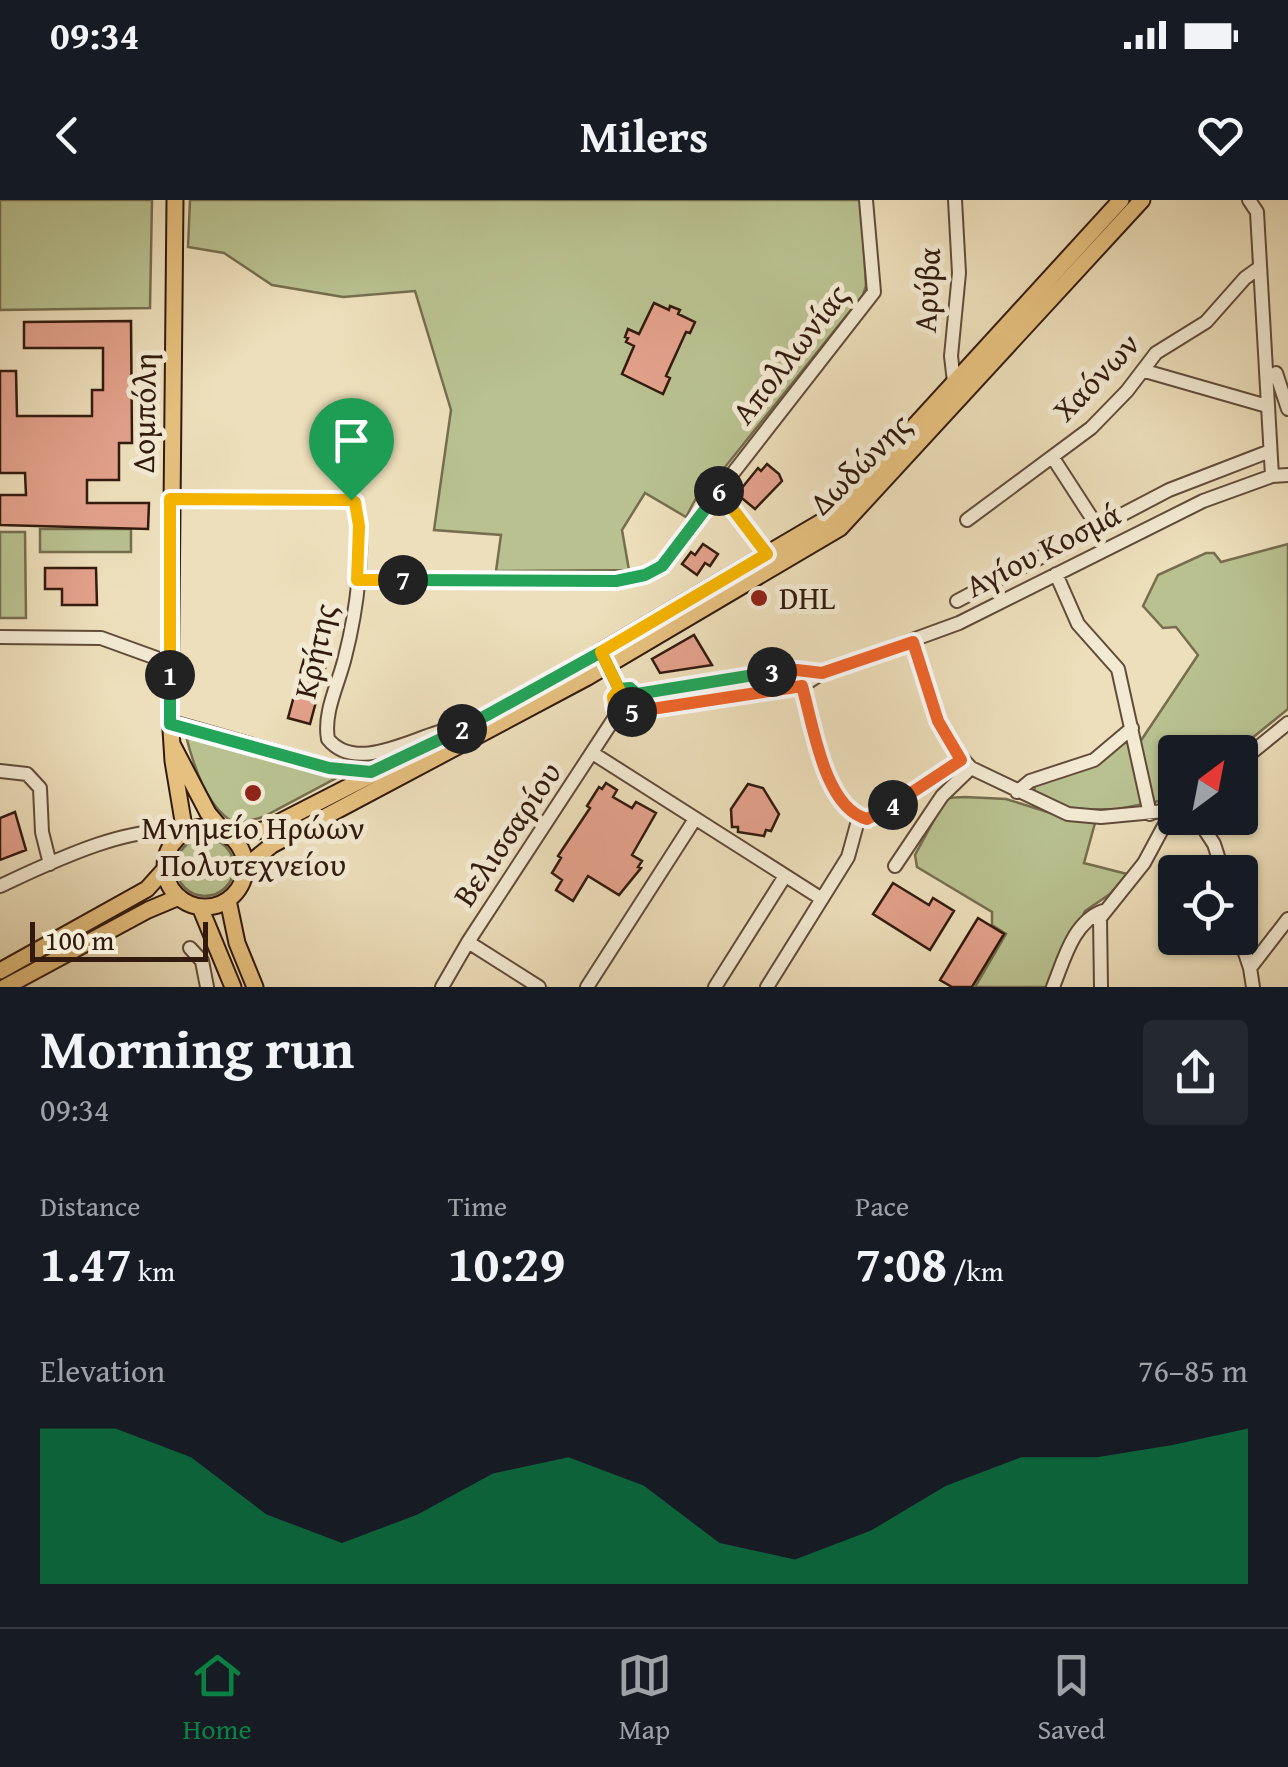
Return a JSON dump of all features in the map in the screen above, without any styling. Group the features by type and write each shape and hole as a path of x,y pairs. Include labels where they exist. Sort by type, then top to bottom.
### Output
{"main road":[{"name":"Δομπόλη","path":"175,200 170,724 183,834"},
{"name":"Δωδώνης","path":"183,834 207,828 227,835 266,828 371,772 604,659 839,511 1121,200"},
{"name":"Δωδώνης","path":"228,900 240,885 244,868 272,844 840,528 1142,200"},
{"path":"170,724 329,768 371,772"},
{"path":"173,746 208,813 240,849 244,868"},
{"path":"183,834 168,852 165,870 170,887 178,898 200,907 228,900 238,943 255,987"},
{"path":"0,972 147,889 165,870"},
{"path":"6,987 178,898"},
{"path":"200,907 232,987"}],"street":[{"name":"Απολλωνίας","path":"357,580 616,581 635,578 662,566 874,292 866,200"},
{"name":"Αρύβα","path":"954,200 959,273 951,356 954,382"},
{"path":"1249,200 1256,212 1276,373 1288,409"},
{"name":"Χαόνων","path":"967,520 1091,428 1145,371 1156,353 1206,322 1245,278 1260,268"},
{"path":"1145,371 1268,406"},
{"path":"1272,476 1268,406 1276,373"},
{"path":"957,602 1169,490 1270,451"},
{"path":"1053,458 1097,526"},
{"name":"Αγίου Κοσμά","path":"625,712 802,686 822,673 959,623 1204,501 1272,476 1288,475"},
{"path":"720,489 767,554"},
{"name":"Κρήτης","path":"170,499 355,502 359,526 357,580 346,654 327,719 330,743 346,751 376,752 448,729 458,730"},
{"path":"1056,574 1078,624 1117,665 1150,814"},
{"path":"0,637 101,638 170,662"},
{"path":"913,642 938,721 966,764 1016,792 1074,815 1158,813"},
{"path":"604,659 619,689"},
{"path":"797,670 832,786 843,806 859,817 878,815 966,764"},
{"name":"Αγίου Κοσμά","path":"637,694 797,670 822,673"},
{"path":"630,688 637,694 638,705 625,712 612,700 619,689 630,688"},
{"name":"Βελισσαρίου","path":"442,987 468,942 625,712"},
{"path":"1258,747 1288,723"},
{"path":"1016,792 1030,781 1094,760 1132,728"},
{"path":"594,754 822,899"},
{"path":"896,866 966,764"},
{"path":"0,772 28,774 40,788 42,832 50,864"},
{"path":"767,987 852,850 859,817"},
{"path":"587,987 696,818"},
{"path":"0,886 106,841 164,832 183,834"},
{"path":"1101,987 1098,928 1103,911 1144,863 1160,835"},
{"path":"715,987 785,876"},
{"path":"1052,987 1079,929 1103,911"},
{"path":"1250,968 1288,919"},
{"path":"468,942 540,987"},
{"path":"190,948 202,961 207,987"},
{"path":"1246,955 1253,987"}],"green space":[{"path":"0,200 152,200 150,308 0,310"},
{"path":"190,200 861,200 866,286 863,295 717,477 708,476 686,517 645,493 622,530 629,570 496,571 501,535 434,530 451,410 415,291 343,297 272,285 224,253 188,247"},
{"path":"40,529 131,529 131,552 40,552"},
{"path":"0,532 25,532 26,618 0,618"},
{"path":"1288,544 1288,709 1256,735 1158,735 1158,801 1118,809 1067,810 1034,793 1035,783 1085,768 1128,739 1140,742 1198,655 1176,627 1163,628 1143,606 1158,575 1206,553 1214,553 1221,562"},
{"path":"185,732 340,776 263,817 237,824 226,818 209,797"},
{"path":"946,798 1006,799 1095,823 1084,863 1127,874 1110,894 1085,911 1047,987 975,987 1006,934 992,925 992,912 917,867 915,855"},
{"path":"205,838 225,847 234,867 225,887 205,896 185,887 176,867 185,847"}],"building":[{"path":"654,303 680,310 678,314 695,322 690,333 686,332 666,376 670,378 663,394 622,374 634,346 626,342 628,329 639,334"},
{"path":"131,321 132,443 119,443 119,480 87,480 87,503 149,503 148,529 0,525 0,495 26,495 25,473 0,473 0,371 16,371 17,416 92,416 92,390 103,390 103,348 24,348 24,322"},
{"path":"767,464 782,481 755,509 737,494 758,468 761,471"},
{"path":"703,544 718,554 697,575 682,564"},
{"path":"45,568 96,568 97,605 62,605 62,589 45,589"},
{"path":"694,635 712,665 660,673 652,659"},
{"path":"307,648 329,654 310,724 288,718"},
{"path":"606,783 617,790 613,797 632,808 636,802 656,813 632,855 642,861 638,867 641,868 619,895 588,876 573,901 556,890 562,880 552,873 561,858 558,856 590,808 587,806"},
{"path":"748,784 763,788 779,814 764,836 738,832 738,827 732,827 731,809"},
{"path":"15,812 26,850 0,860 0,818"},
{"path":"893,883 929,905 933,898 954,911 930,950 873,914"},
{"path":"978,918 1004,934 972,987 952,987 940,980"}],"place":[{"name":"DHL","path":"759,598"},
{"name":"Μνημείο Ηρώων Πολυτεχνείου","path":"253,793"}],"route":[{"path":"351,500 170,499 170,724 341,771 371,772 484,718 601,652 619,689 630,688 637,694 778,672 822,673 913,642 938,721 961,760 867,819 843,806 832,786 802,686 628,713 614,706 612,700 619,689 607,665 601,652 767,554 720,489 662,566 645,575 616,581 357,580 359,526 355,502 351,500"}]}
